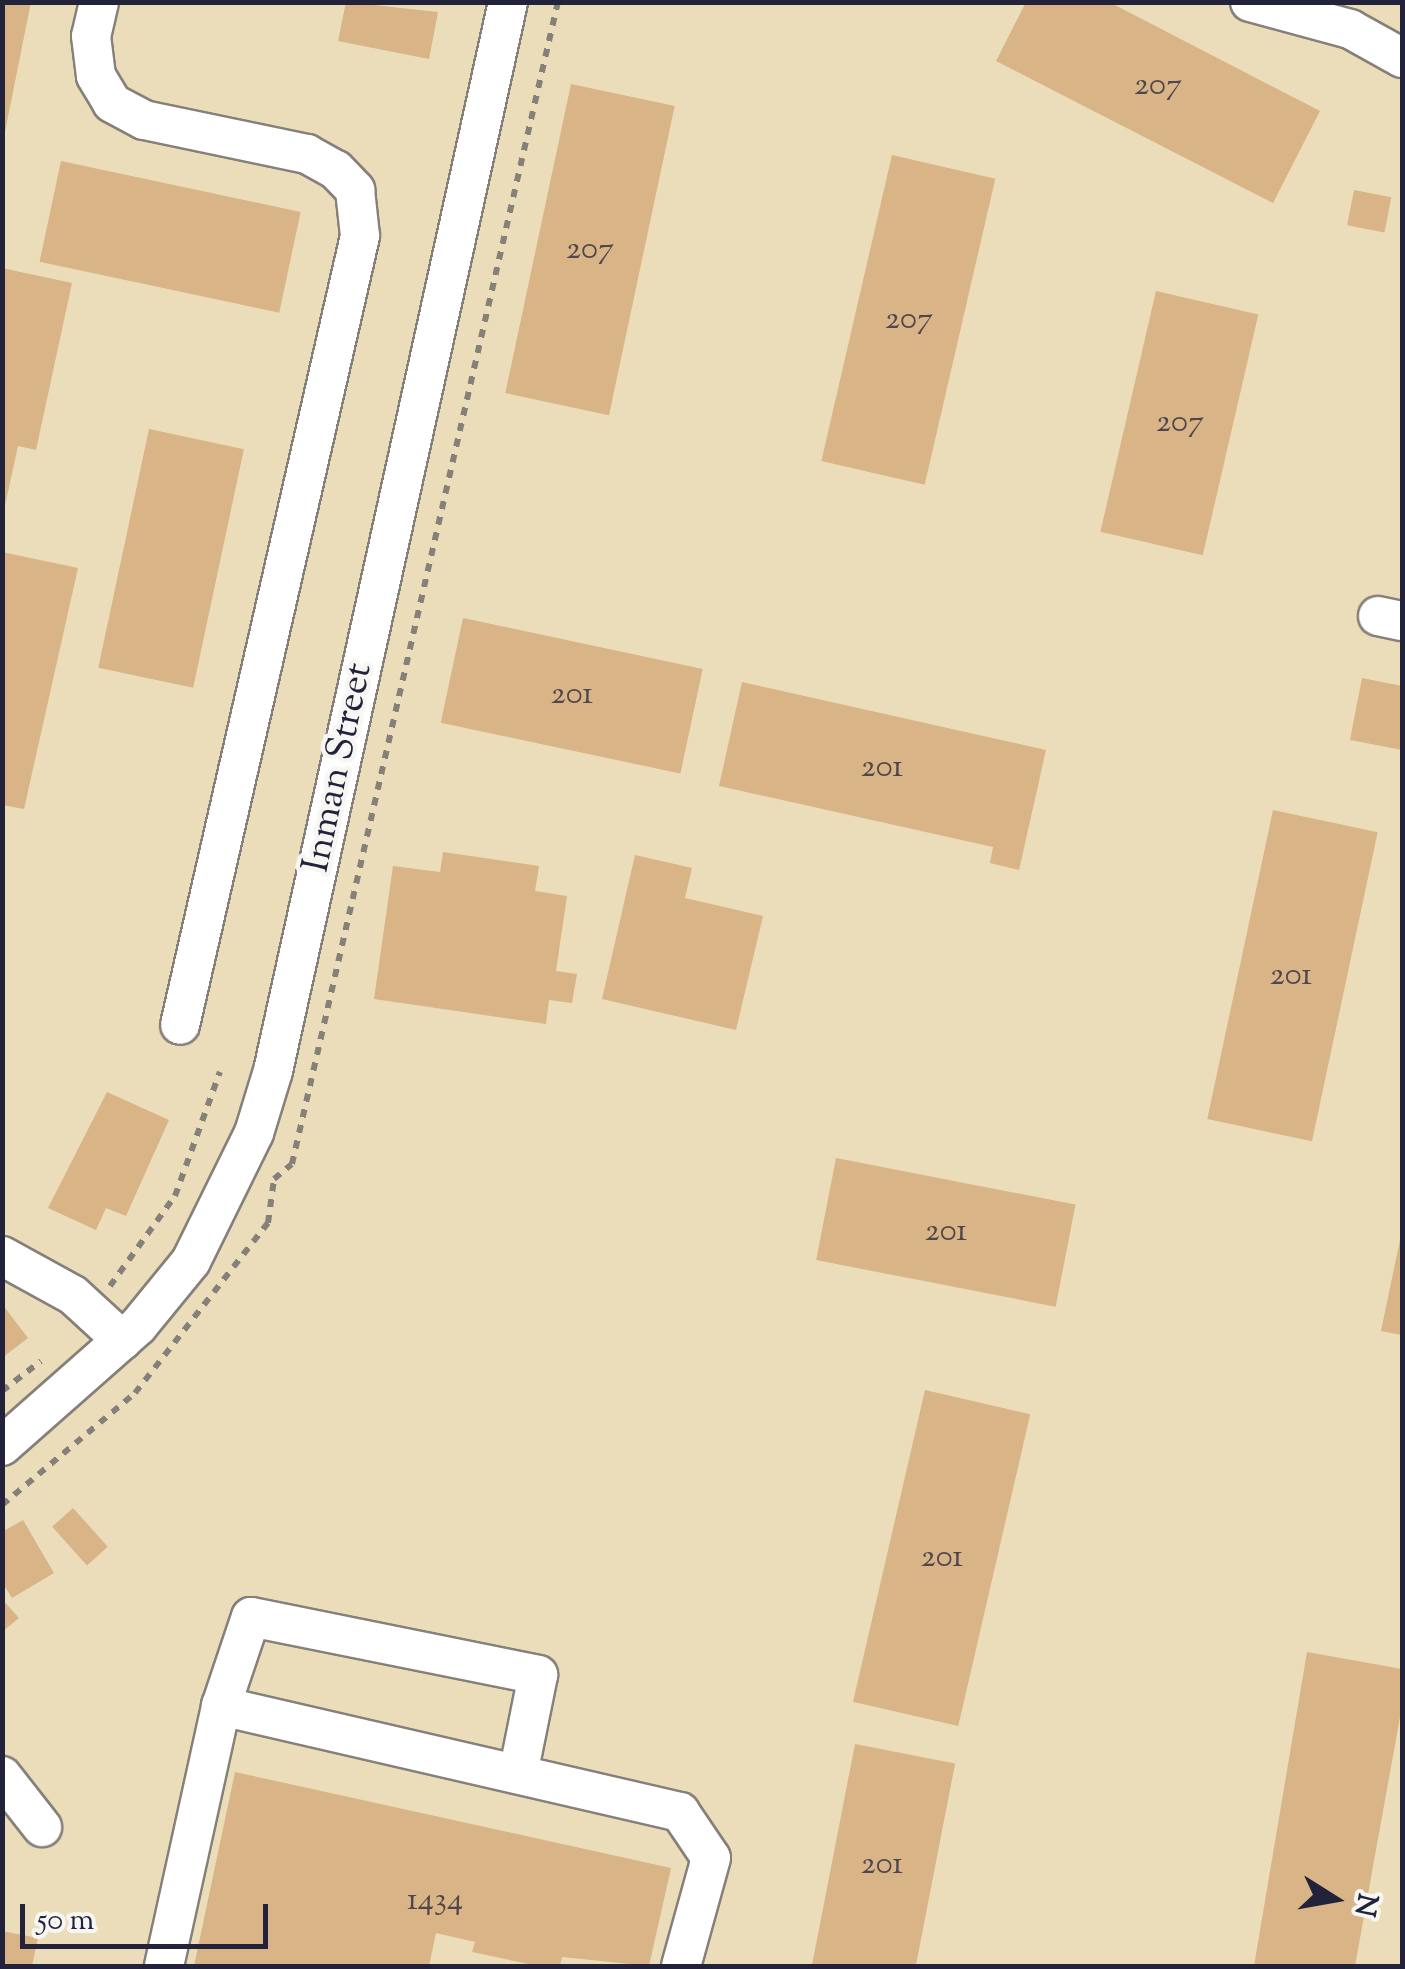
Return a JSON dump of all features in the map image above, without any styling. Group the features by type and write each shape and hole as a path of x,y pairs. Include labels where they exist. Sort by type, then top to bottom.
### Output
{"street":[{"path":"99,2 91,36 96,76 112,104 144,120 306,154 336,170 355,190 360,236 180,1025"},
{"name":"Inman Street","path":"2,1446 122,1340 191,1260 234,1185 273,1071 508,2"},
{"path":"1250,2 1350,29 1402,58"},
{"path":"2,1256 90,1312 122,1340"},
{"path":"164,1966 221,1706 251,1617 538,1676 518,1774"},
{"path":"221,1706 680,1812 711,1858 681,1966"},
{"path":"2,1776 42,1826"}],"path":[{"path":"2,1391 90,1312 175,1196 220,1072"}],"building":[{"path":"2,2 31,2 4,137 2,136"},
{"path":"346,2 438,12 429,59 338,41"},
{"path":"1026,2 1109,2 1320,111 1273,203 996,61"},
{"path":"571,84 675,106 609,415 505,393"},
{"path":"892,155 995,179 925,485 821,461"},
{"path":"61,161 301,212 279,313 40,262"},
{"path":"1354,190 1391,197 1384,233 1347,225"},
{"path":"2,268 72,283 36,450 18,446 4,510"},
{"path":"1156,291 1258,315 1203,555 1100,532"},
{"path":"149,429 244,449 193,688 98,668"},
{"path":"2,552 78,568 24,809 2,805"},
{"path":"463,618 703,669 680,774 441,723"},
{"path":"1362,678 1402,686 1402,750 1350,740"},
{"path":"742,682 1046,750 1019,870 990,863 993,847 719,786"},
{"path":"1273,810 1378,832 1312,1141 1207,1119"},
{"path":"443,852 539,866 535,891 567,896 556,971 577,974 572,1003 549,1000 546,1024 374,999 393,866 440,872"},
{"path":"635,855 692,868 685,898 763,916 736,1030 602,999"},
{"path":"107,1092 169,1120 126,1216 106,1208 96,1230 48,1208"},
{"path":"836,1158 1076,1205 1056,1307 816,1260"},
{"path":"1402,1235 1402,1335 1381,1331"},
{"path":"2,1304 28,1338 2,1358"},
{"path":"925,1390 1030,1414 958,1726 853,1702"},
{"path":"73,1508 108,1547 87,1565 52,1527"},
{"path":"23,1520 54,1573 12,1598 2,1582 2,1532"},
{"path":"2,1599 19,1618 2,1632"},
{"path":"1307,1652 1402,1669 1402,1706 1355,1966 1254,1966"},
{"path":"855,1744 955,1763 916,1966 812,1966"},
{"path":"235,1772 671,1868 649,1966 562,1957 560,1966 538,1966 472,1952 475,1942 436,1933 429,1966 194,1966"},
{"path":"2,1931 38,1938 32,1966 2,1966"}]}
